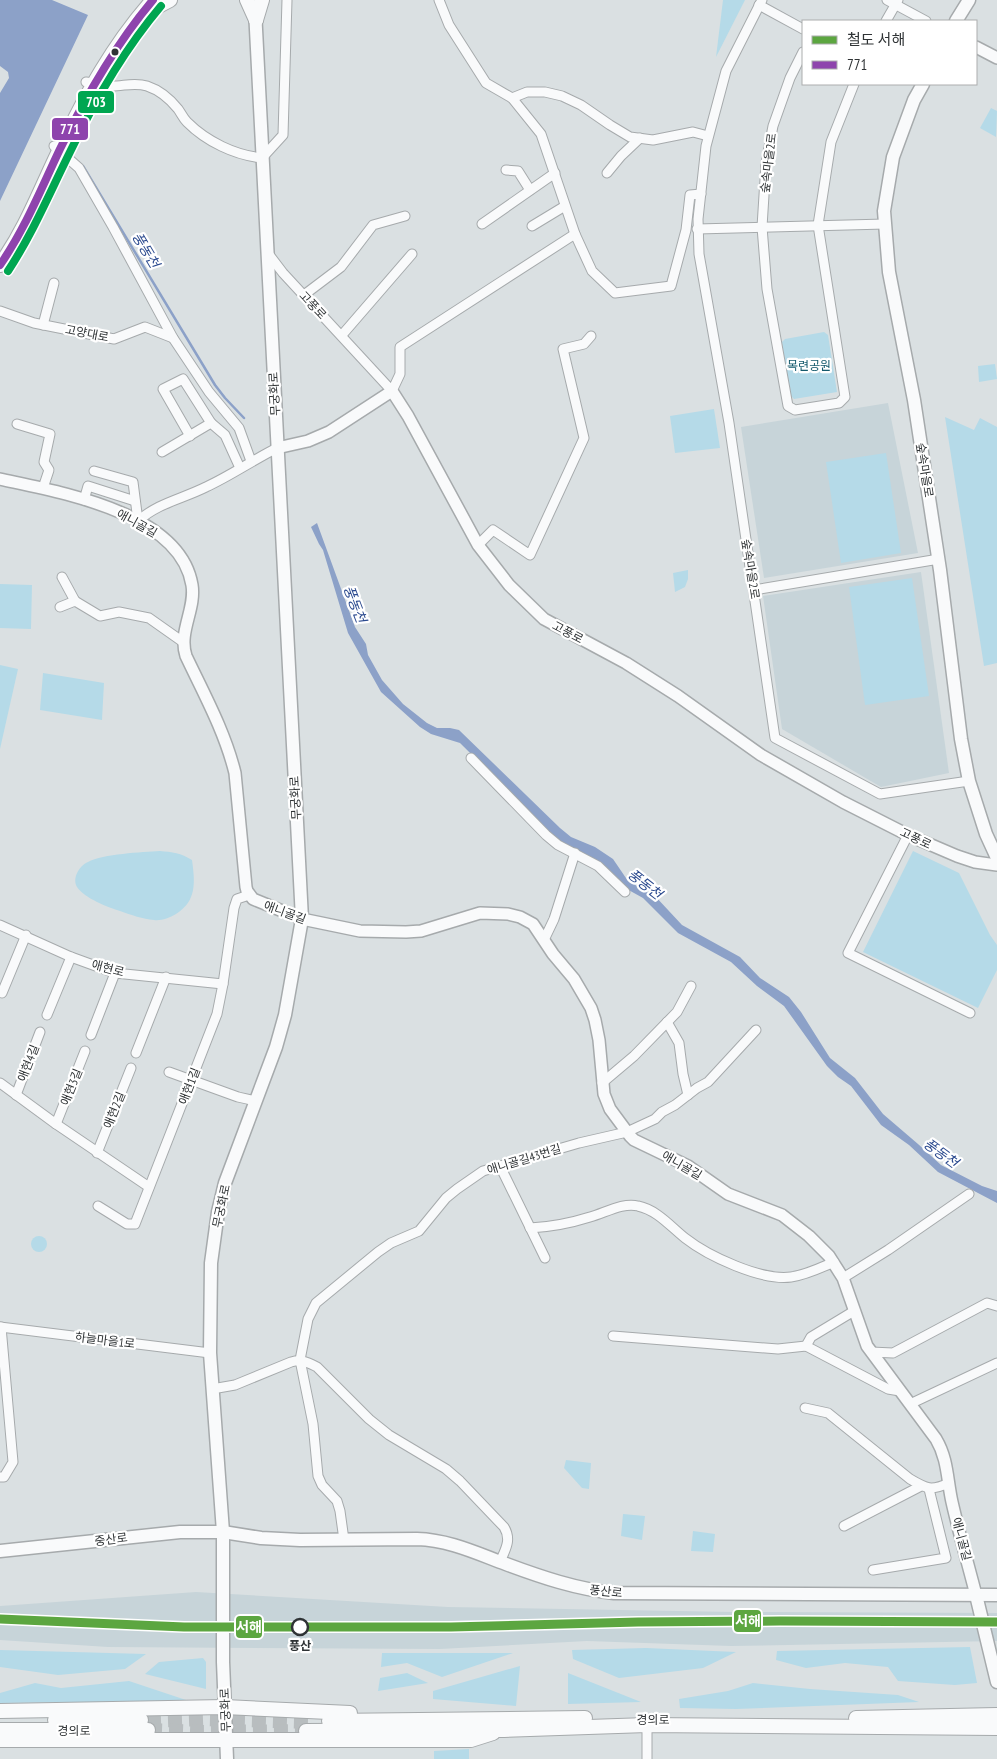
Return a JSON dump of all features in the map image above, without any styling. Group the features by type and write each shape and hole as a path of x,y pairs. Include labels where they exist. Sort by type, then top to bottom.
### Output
{"main road":[{"path":"0,251 114,38 144,0"},
{"path":"89,82 102,68 138,17 153,0"},
{"path":"138,17 170,0"},
{"path":"247,0 256,20"},
{"name":"무궁화로","path":"227,1759 223,1662 223,1532 210,1352 211,1267 218,1212 231,1165 276,1047 285,1015 302,920 255,0"},
{"path":"256,20 262,0"},
{"path":"957,20 969,0"},
{"name":"숲속마을로","path":"922,85 914,100 893,157 884,211 888,272 914,400 939,559 961,739 969,781 986,834 997,858"},
{"path":"0,265 32,210 56,148"},
{"name":"풍산로","path":"223,1532 290,1540 432,1539 465,1548 561,1584 614,1593 997,1595"},
{"name":"중산로","path":"0,1552 160,1533 223,1532"},
{"path":"976,1595 981,1609 997,1682"},
{"path":"0,1711 225,1707 366,1714 476,1716 503,1724"},
{"name":"경의로","path":"307,1726 822,1719 997,1714"},
{"name":"경의로","path":"0,1720 148,1725 0,1730"},
{"path":"0,1740 471,1740 503,1724"},
{"name":"경의로","path":"503,1724 997,1728"}],"street":[{"path":"89,82 113,86 146,85 160,92 186,121 206,137 244,156 262,158 283,135 287,0"},
{"path":"439,0 449,24 486,83 512,98 541,134 575,234 592,270 616,293 671,286 686,230 690,195 701,194"},
{"path":"886,0 897,2 924,20"},
{"path":"887,20 897,2"},
{"path":"760,3 802,28"},
{"name":"숲속마을2로","path":"760,3 726,71 706,146 697,229 699,254 729,423 775,738 880,794 969,781"},
{"path":"977,48 997,58"},
{"name":"숲속마을2로","path":"802,54 790,78 773,126 766,163 762,227 767,289 788,406 796,410 839,403 845,397 818,225 831,142 854,85"},
{"path":"512,98 527,92 545,92 562,96 582,105 630,137 653,140 693,132 708,136"},
{"path":"607,173 640,138"},
{"path":"56,148 78,168 113,227 172,338 210,392 239,428 251,461"},
{"path":"506,170 518,171 530,190"},
{"path":"482,224 555,174"},
{"path":"532,226 565,206"},
{"path":"304,295 341,268 373,225 405,216"},
{"path":"697,229 885,224"},
{"path":"138,521 151,510 208,487 277,448 329,432 392,391 400,374 400,347 575,234"},
{"name":"고풍로","path":"267,252 392,391 408,416 478,546 509,585 544,619 678,696 761,754 843,802 908,835 957,856 975,862 997,865"},
{"path":"342,335 412,254"},
{"path":"43,325 54,283"},
{"name":"고양대로","path":"0,311 43,325 114,339 145,327 172,338"},
{"path":"478,546 493,530 530,555 584,438 563,349 584,344 591,336"},
{"path":"190,436 163,390 184,379 211,423 225,435 240,468"},
{"path":"162,452 211,423"},
{"path":"17,424 50,434 44,462 49,470 43,488"},
{"path":"94,471 133,482 138,521"},
{"name":"애니골길","path":"0,479 43,488 84,500 138,521 154,530 178,552 189,569 193,595 183,642 186,656 224,736 232,759 246,887 249,895 256,901 302,920 360,931 406,932 430,929 480,913 498,912 527,920 536,928 556,959 574,980 591,1008 596,1020 600,1040 604,1094 610,1109 634,1140 688,1166 728,1194 782,1215 809,1236 834,1262 843,1278 863,1336 871,1352 942,1449 952,1501 976,1595"},
{"path":"84,500 88,486 135,501"},
{"path":"754,590 939,559"},
{"path":"62,578 75,600 100,616 120,612 149,618 183,642"},
{"path":"60,607 75,600"},
{"path":"471,758 546,835 558,845 598,866 624,892"},
{"path":"908,835 848,953 970,1013"},
{"path":"544,940 554,919 575,853"},
{"name":"애현1길","path":"98,1206 127,1224 134,1224 217,1014 234,908 237,900 249,895"},
{"name":"애현로","path":"0,925 26,935 71,957 115,973 223,984"},
{"path":"2,993 26,935"},
{"path":"47,1016 71,957"},
{"path":"91,1035 115,973"},
{"path":"136,1053 166,977"},
{"path":"602,1083 634,1056 677,1012 691,986"},
{"path":"667,1022 679,1043 688,1095"},
{"name":"애니골길43번길","path":"344,1540 337,1500 322,1485 318,1476 313,1424 300,1360 308,1319 316,1303 378,1252 391,1243 419,1231 446,1198 483,1171 578,1143 627,1132 655,1119 662,1112 708,1082 756,1030"},
{"name":"애현4길","path":"16,1094 40,1032"},
{"name":"애현3길","path":"56,1124 86,1051"},
{"name":"애현2길","path":"97,1153 131,1068"},
{"path":"169,1072 238,1097 256,1101"},
{"path":"0,1083 97,1153 149,1187"},
{"path":"500,1166 545,1258"},
{"path":"843,1278 888,1250 969,1194"},
{"path":"530,1228 545,1228 591,1217 624,1206 636,1205 657,1214 695,1246 734,1265 763,1276 789,1277 806,1274 834,1262"},
{"path":"871,1352 893,1353 987,1303 997,1306"},
{"path":"806,1346 811,1338 854,1311"},
{"path":"0,1477 4,1477 14,1462 1,1327"},
{"name":"하늘마을1로","path":"1,1327 210,1352"},
{"path":"613,1336 778,1350 806,1346 888,1389 900,1391"},
{"path":"212,1389 235,1385 300,1360 306,1361 389,1435 446,1469 460,1481 504,1527 508,1534 509,1541 500,1562"},
{"path":"910,1404 997,1363"},
{"path":"805,1408 828,1413 910,1479 925,1487 936,1488 949,1483"},
{"path":"844,1526 925,1487"},
{"path":"873,1570 946,1558 925,1487"},
{"name":"경의로","path":"647,1725 647,1759"}],"shaded area":[{"path":"0,0 52,0 88,15 0,201 0,93 9,78 8,72 0,66"},
{"path":"888,403 918,553 764,578 741,427"},
{"path":"317,523 355,627 366,644 368,655 382,680 403,704 427,723 437,728 459,730 571,837 595,847 613,859 628,881 655,896 682,925 740,957 760,978 789,997 801,1012 830,1058 855,1078 883,1114 941,1165 982,1186 997,1191 997,1203 938,1172 909,1145 881,1125 851,1086 827,1066 784,1006 757,986 731,962 678,933 643,898 625,888 592,858 558,840 460,743 431,734 420,727 381,692 348,633 323,550 311,527"},
{"path":"921,572 949,773 881,787 782,729 763,596"},
{"path":"196,1592 448,1607 734,1612 997,1613 997,1641 731,1646 587,1641 440,1649 108,1647 0,1640 0,1606"}],"green space":[{"path":"723,0 745,0 716,57"},
{"path":"991,108 997,111 996,137 980,128"},
{"name":"목련공원","path":"824,332 828,335 837,392 794,399 790,395 782,342 785,339"},
{"path":"995,364 997,379 979,382 978,366"},
{"path":"714,409 720,448 675,453 670,416"},
{"path":"945,417 974,430 980,418 997,427 997,663 984,666"},
{"path":"886,453 901,553 841,563 826,462"},
{"path":"688,570 688,579 685,587 675,592 673,573"},
{"path":"912,578 929,696 865,705 849,587"},
{"path":"0,584 32,585 31,629 0,628"},
{"path":"0,665 18,669 0,749"},
{"path":"43,673 104,683 102,720 40,710"},
{"path":"160,851 176,853 192,860 194,883 191,897 183,909 171,917 162,920 146,919 110,908 85,895 77,887 75,880 77,873 88,862 113,855"},
{"path":"913,851 959,873 990,935 997,945 997,970 978,1008 863,952"},
{"path":"39,1236 47,1244 39,1252 31,1244"},
{"path":"566,1460 591,1463 589,1489 582,1488 564,1468"},
{"path":"623,1514 645,1516 642,1540 621,1536"},
{"path":"693,1531 715,1534 713,1552 691,1551"},
{"path":"970,1647 977,1683 955,1685 898,1681 888,1667 845,1663 806,1668 776,1660 777,1651"},
{"path":"646,1648 736,1652 703,1668 619,1678 573,1659 572,1650"},
{"path":"0,1650 146,1654 125,1669 58,1675 0,1667"},
{"path":"382,1653 513,1653 442,1677 407,1663 381,1667"},
{"path":"203,1658 206,1662 206,1689 145,1674 159,1662"},
{"path":"520,1666 516,1706 433,1699 433,1691"},
{"path":"407,1673 428,1683 378,1691 380,1678"},
{"path":"568,1673 641,1702 568,1704"},
{"path":"129,1681 189,1701 0,1703 0,1693 35,1683 61,1688"},
{"path":"753,1683 898,1695 919,1702 736,1709 680,1708 679,1699 728,1691"},
{"path":"469,1749 469,1759 434,1759 434,1751"}],"waterway":[{"name":"풍동천","path":"83,166 215,385 244,418"}],"tunnel":[{"path":"147,1721 205,1719 308,1722"},
{"path":"148,1730 203,1732 306,1731"}],"rail line":[{"name":"서해","path":"0,1619 184,1627 451,1627 638,1622 780,1621 997,1622"}],"transit line":[{"name":"771","path":"0,265 25,223 60,149 91,90 126,35 153,0"},
{"name":"703","path":"8,271 33,227 100,95 134,40 161,6"}],"place":[{"name":"풍산","path":"300,1627"}]}
